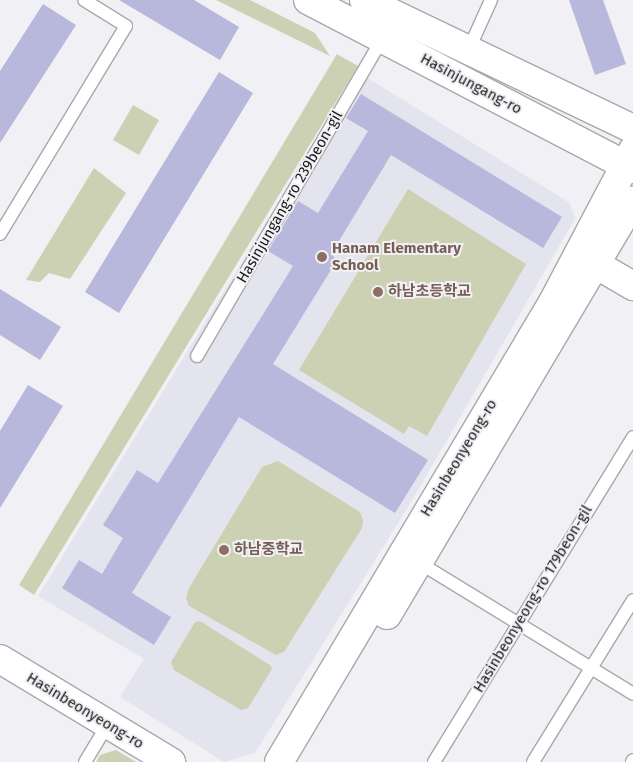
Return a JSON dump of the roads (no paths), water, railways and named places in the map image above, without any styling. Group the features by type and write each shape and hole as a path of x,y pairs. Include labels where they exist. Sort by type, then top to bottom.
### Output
{"street":[{"name":"Hasinjungang-ro","path":"308,0 468,51 633,129"},
{"name":"Hasinjungang-ro","path":"364,0 389,26 455,75 630,161"},
{"path":"455,75 468,51"},
{"name":"Hasinbeonyeong-ro","path":"279,762 553,302 630,161"},
{"name":"Hasinbeonyeong-ro","path":"299,762 597,265 633,201"},
{"path":"597,265 633,286"},
{"name":"Hasinbeonyeong-ro","path":"0,659 171,762"}],"lane":[{"path":"0,234 126,26 84,0"},
{"path":"468,51 491,0"},
{"name":"Hasinjungang-ro 239beon-gil","path":"197,356 389,26"},
{"name":"Hasinbeonyeong-ro 179beon-gil","path":"434,762 633,437"},
{"path":"418,562 633,694"},
{"path":"533,762 633,600"},
{"path":"85,762 108,724"}],"place":[{"name":"Hanam Elementary School","path":"322,257"},
{"name":"하남초등학교","path":"378,292"},
{"name":"하남중학교","path":"224,550"}]}
